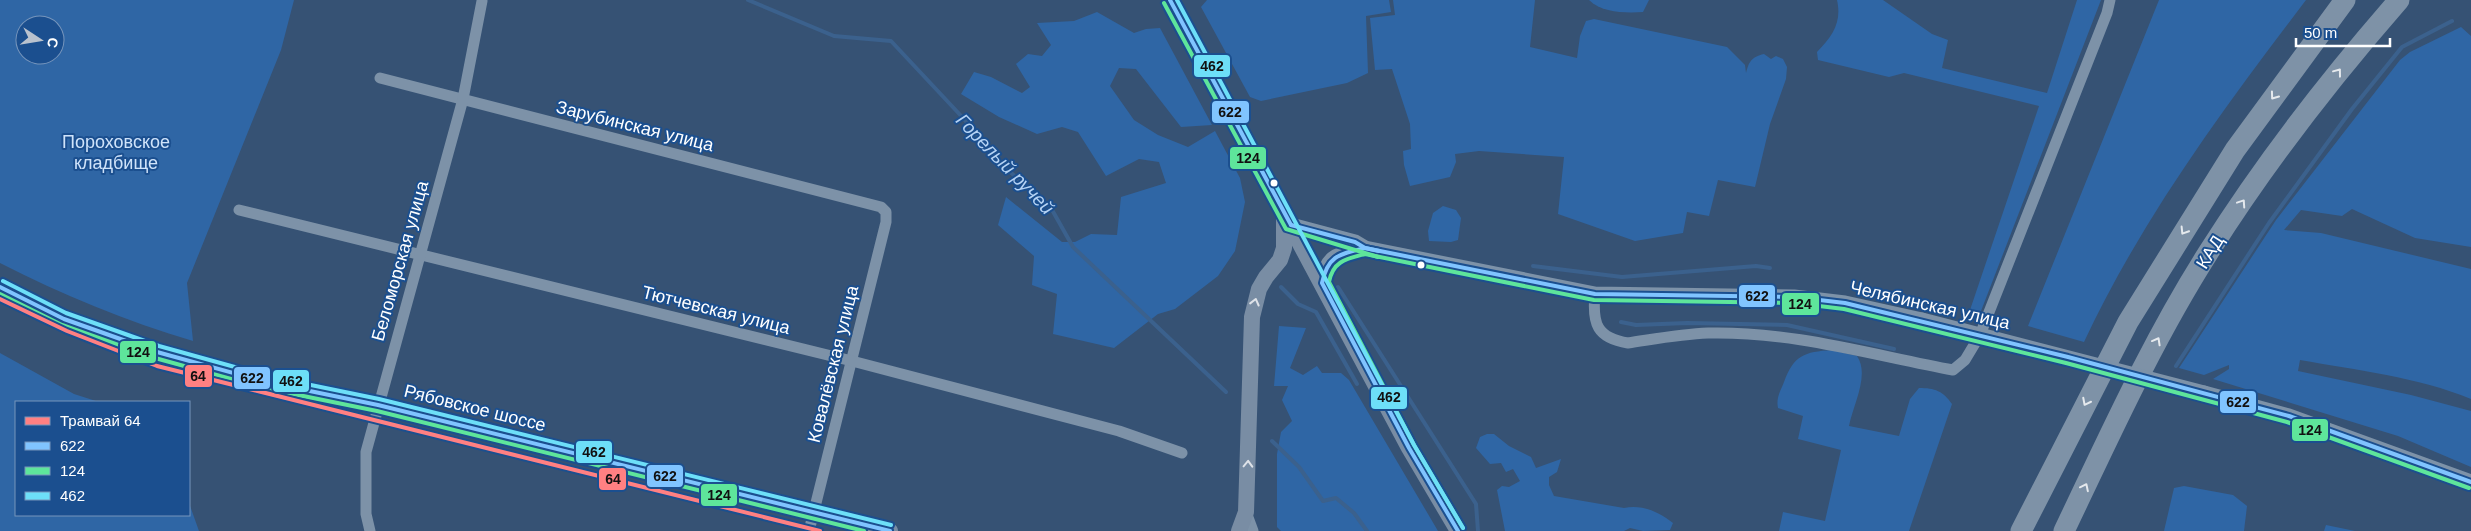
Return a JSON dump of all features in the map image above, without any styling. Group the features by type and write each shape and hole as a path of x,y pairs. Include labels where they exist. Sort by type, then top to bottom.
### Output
{"highway":[{"name":"КАД","path":"2021,531 2128,322 2235,150 2344,0"},
{"name":"КАД","path":"2064,531 2140,374 2207,253 2279,149 2360,43 2399,0"}],"main road":[{"path":"1170,0 1409,448 1458,531"},
{"path":"1239,531 1246,512 1252,317 1259,289 1280,260 1284,248 1287,219"},
{"name":"Рябовское шоссе","path":"0,287 64,319 157,352 266,382 378,405 890,531"}],"street":[{"path":"1594,294 1594,309 1599,329 1606,337 1616,341 1628,343 1708,333 1784,337 1814,341 1953,370 1965,360 1980,334 2107,13 2110,0"},
{"name":"Беломорская улица","path":"370,531 366,514 366,452 463,99 482,1"},
{"name":"Зарубинская улица","path":"380,78 881,207"},
{"name":"Ковалёвская улица","path":"809,531 886,222 886,212 881,207"},
{"name":"Тютчевская улица","path":"239,210 852,361 1119,431 1182,453"},
{"name":"Челябинская улица","path":"1287,219 1356,242 1365,248 1594,294 1794,297 1845,303 1922,320 2289,416 2471,482"},
{"name":"Челябинская улица","path":"1322,283 1324,270 1331,260 1340,253 1365,248"},
{"path":"1246,512 1253,531"}],"green space":[{"name":"Пороховское кладбище","path":"0,0 294,0 281,50 187,283 193,341 143,325 47,286 0,263"},
{"path":"1207,0 1389,0 1391,12 1366,16 1368,73 1347,83 1261,101 1250,97 1201,7"},
{"path":"1393,0 1535,0 1530,47 1577,58 1580,36 1586,21 1594,19 1727,47 1745,65 1746,73 1751,60 1760,55 1764,54 1771,59 1776,56 1783,59 1787,67 1786,79 1770,124 1755,187 1718,180 1709,216 1687,212 1683,233 1635,241 1558,214 1564,157 1479,151 1455,154 1456,162 1450,177 1410,186 1404,165 1403,151 1411,149 1410,124 1392,69 1375,70 1370,18 1395,15"},
{"path":"1589,0 1649,0 1643,12 1629,12 1607,10"},
{"path":"1837,0 1883,0 1932,34 1948,40 1942,68 2047,93 2077,0 2101,0 1981,311 1970,310 2039,106 1904,73 1889,77 1818,60 1817,52 1832,34 1837,22"},
{"path":"2159,0 2306,0 2215,123 2158,208 2107,296 2084,342 2028,326"},
{"path":"1097,12 1134,33 1146,29 1160,28 1212,125 1181,127 1136,69 1119,68 1110,86 1134,120 1158,135 1188,147 1215,131 1240,178 1245,202 1235,251 1218,276 1175,309 1158,314 1114,348 1053,334 1057,294 1032,285 1034,256 998,225 1006,197 1062,242 1075,242 1091,234 1117,235 1121,197 1166,183 1159,162 1139,159 1106,176 1078,132 1062,127 1037,134 999,117 961,94 974,72 991,77 1022,93 1030,87 1016,64 1028,54 1042,56 1051,45 1037,23 1074,21"},
{"path":"2461,27 2471,36 2471,247 2415,238 2352,209 2342,216 2301,210 2284,230 2321,233 2471,269 2471,399 2430,385 2300,360 2298,371 2411,395 2471,411 2471,467 2398,436 2213,379 2229,369 2229,365 2204,375 2179,368 2276,220 2400,60 2410,52"},
{"path":"1443,206 1456,210 1461,218 1458,240 1451,242 1429,241 1428,231 1433,213"},
{"path":"1279,326 1306,328 1290,368 1303,375 1317,366 1322,373 1341,373 1349,380 1438,531 1281,531 1277,527 1277,454 1281,432 1292,421 1282,400 1288,386 1274,386"},
{"path":"1832,350 1857,356 1861,364 1861,381 1849,426 1899,436 1910,399 1919,388 1938,391 1952,404 1909,531 1779,531 1783,512 1825,521 1841,450 1798,439 1803,416 1778,408 1778,401 1788,373 1796,361 1807,354"},
{"path":"0,353 74,394 96,401 15,401 15,516 190,516 190,506 199,531 0,531"},
{"path":"1494,434 1509,446 1531,457 1536,468 1561,459 1557,472 1549,477 1549,485 1554,496 1624,508 1644,508 1662,515 1673,523 1670,530 1643,531 1630,528 1624,531 1505,531 1497,490 1502,486 1509,487 1520,481 1513,469 1506,472 1501,463 1490,464 1476,448 1480,437"},
{"path":"2184,486 2233,495 2247,506 2244,531 2164,531 2174,488"},
{"path":"2326,525 2355,531 2324,531"}],"waterway":[{"name":"Горелый ручей","path":"748,0 834,36 891,41 964,119 1001,164 1051,208 1073,247 1226,392"},
{"path":"2176,366 2269,223 2352,109 2402,47 2452,21"},
{"path":"1533,266 1622,277 1756,266 1770,268"},
{"path":"1281,287 1298,304 1316,312 1357,384"},
{"path":"1338,287 1476,504 1478,531"},
{"path":"1621,322 1636,325 1687,323 1787,325 1894,349"},
{"name":"Горелый ручей","path":"1272,441 1299,467 1323,501 1336,498 1354,513 1367,531"}],"tram line":[{"name":"64","path":"0,299 67,331 157,366 820,531"}],"transit line":[{"name":"622","path":"1170,0 1291,225"},
{"name":"462","path":"1177,0 1414,445 1463,528"},
{"name":"124","path":"1164,3 1286,229 1378,257"},
{"name":"622","path":"1291,225 1355,242 1365,248 1379,251"},
{"name":"622","path":"1458,531 1409,448 1322,283 1332,261 1342,254 1365,248 1595,294 1794,297 1845,303 2068,357 2289,416 2471,482"},
{"name":"124","path":"1463,528 1414,445 1329,282 1334,269 1341,262 1365,254 1594,300 1794,303 1844,309 2066,363 2287,422 2469,488"},
{"name":"462","path":"3,281 66,313 159,346 267,376 379,399 891,525"},
{"name":"622","path":"0,287 64,319 157,352 266,382 378,405 890,531"},
{"name":"124","path":"0,294 62,325 155,358 264,388 377,411 864,531"}]}
